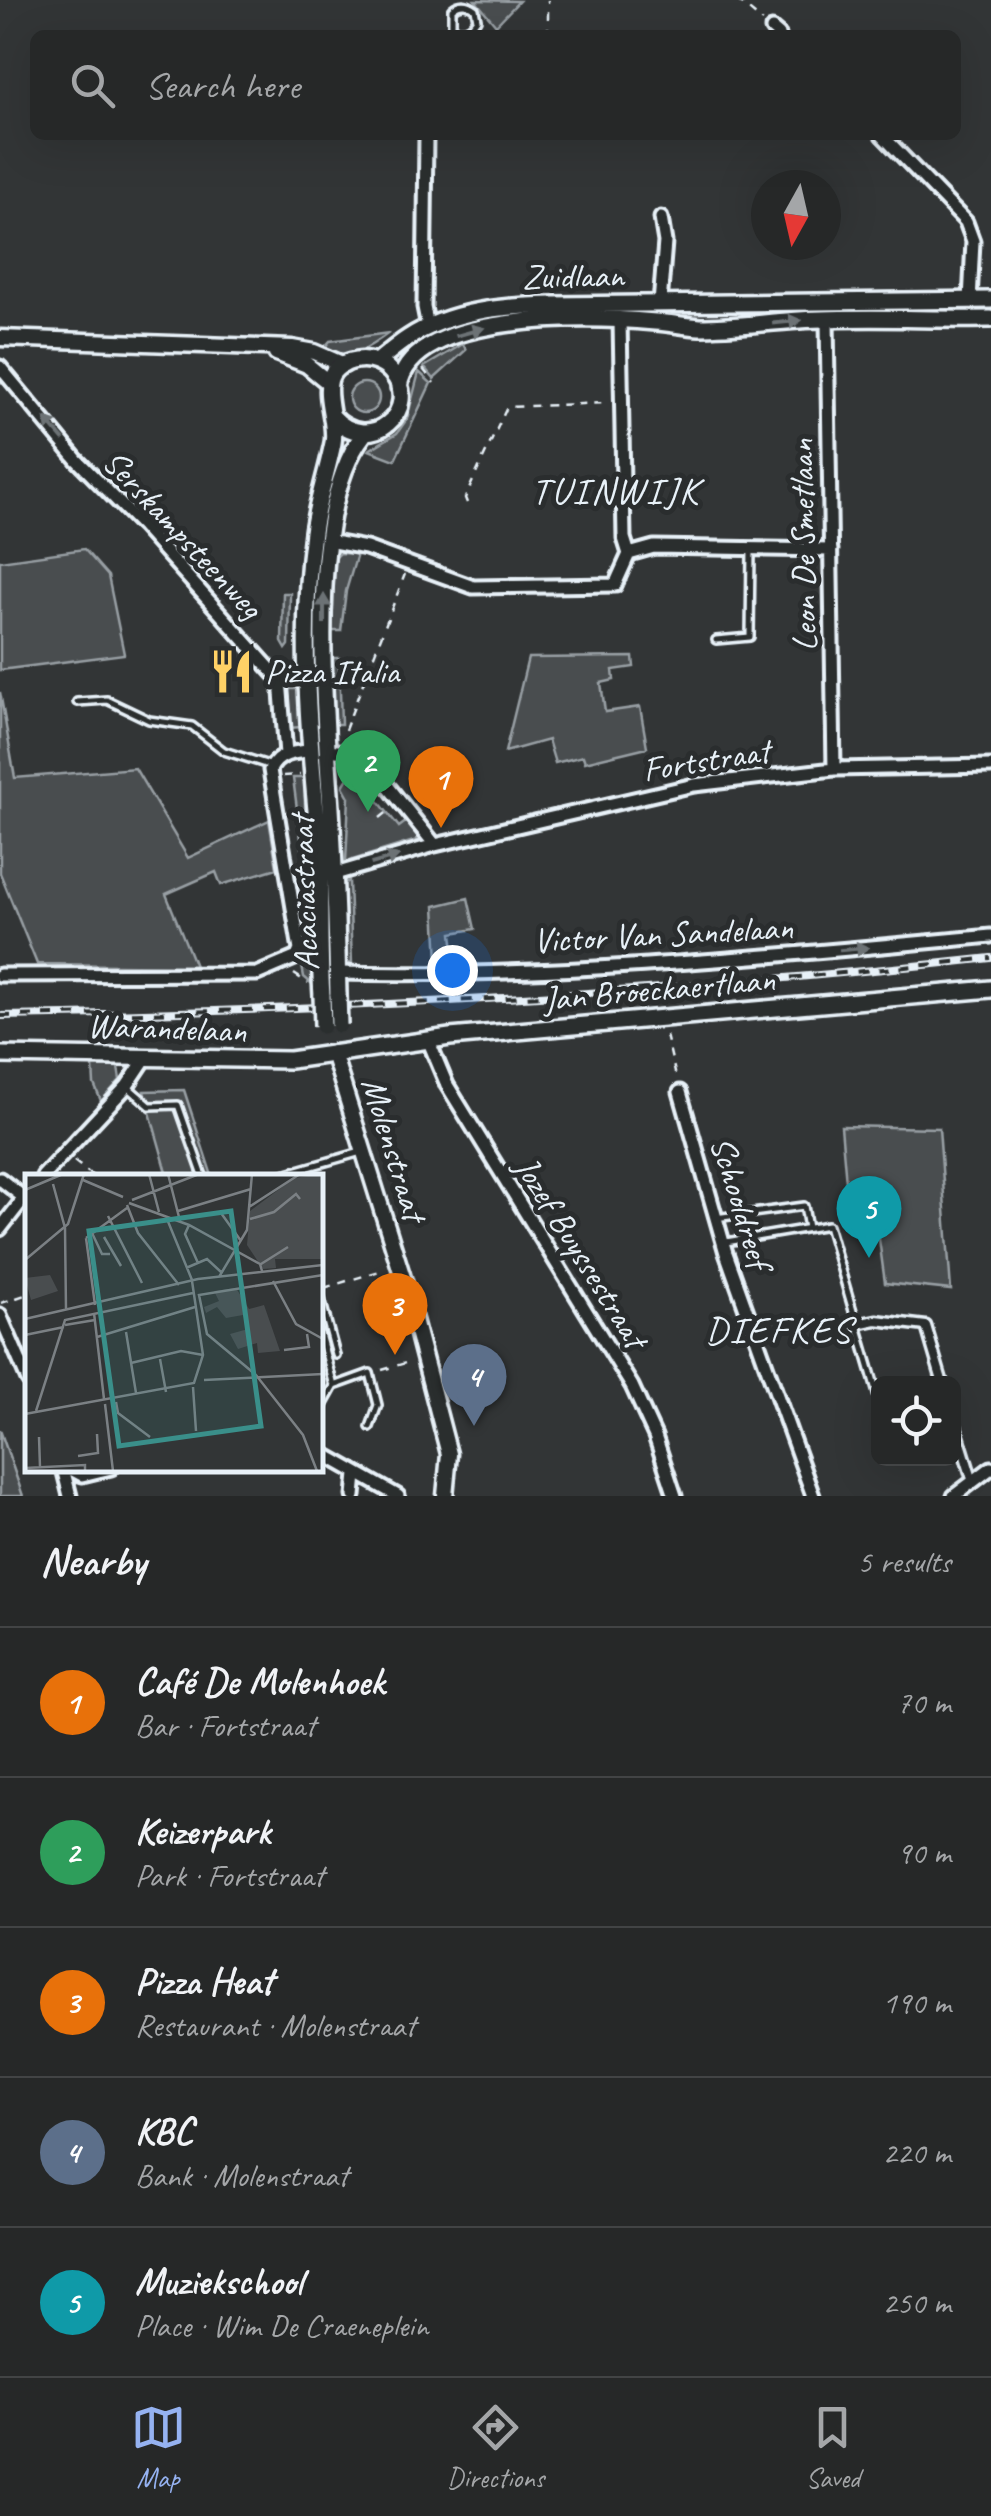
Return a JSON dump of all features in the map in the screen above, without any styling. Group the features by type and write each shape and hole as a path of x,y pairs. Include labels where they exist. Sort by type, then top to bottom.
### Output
{"main road":[{"name":"Zuidlaan","path":"377,362 428,327 494,308 991,300"},
{"name":"Zuidlaan","path":"727,326 722,315 728,308 770,307 784,302"},
{"name":"Zuidlaan","path":"945,320 961,311 991,310"},
{"name":"Zuidlaan","path":"399,387 406,363 418,353 472,330 520,322 727,326 827,320 991,319"},
{"path":"329,383 344,365 359,360 377,362 390,370 399,387"},
{"name":"Acaciastraat","path":"320,751 308,681 310,554 320,490 334,441 326,398 329,383"},
{"name":"Acaciastraat","path":"333,1053 327,995 320,751 324,581 334,501 343,470 364,434 376,432 396,416 399,387"},
{"path":"332,416 352,432 364,434"},
{"name":"Acaciastraat","path":"326,874 337,973 327,995"},
{"name":"Jan Broeckaertlaan","path":"333,1053 450,1037 991,988"},
{"name":"Warandelaan","path":"0,1056 290,1060 333,1053"}],"street":[{"path":"428,327 424,307 429,140"},
{"path":"887,140 966,222 973,241 970,301"},
{"path":"660,304 666,242 661,218"},
{"name":"Leon De Smetlaan","path":"827,320 834,769"},
{"path":"328,541 364,547 473,586 614,586 629,554 624,538 620,321"},
{"path":"0,338 292,348 344,365"},
{"path":"266,349 307,365 329,383"},
{"name":"Serskampsteenweg","path":"0,367 77,460 142,526 280,680"},
{"path":"629,554 654,547 831,550"},
{"path":"308,681 280,680 286,754 362,754 435,845"},
{"name":"Acaciastraat","path":"0,974 257,974 297,957 300,950 278,832 272,766 286,754"},
{"name":"Fortstraat","path":"326,874 694,785 834,769 991,766"},
{"name":"Victor Van Sandelaan","path":"337,973 701,963 991,936"},
{"name":"Jozef Buyssestraat","path":"429,1042 447,1085 632,1386 655,1436 675,1496"},
{"name":"Molenstraat","path":"333,1053 399,1265 449,1454 445,1496"},
{"path":"44,1174 127,1086 145,1059"},
{"name":"Schooldreef","path":"680,1092 722,1242 813,1496"},
{"path":"0,1179 25,1196"},
{"path":"0,1229 25,1198"},
{"path":"0,1315 25,1373"},
{"path":"857,1324 876,1320 926,1326 940,1376"},
{"path":"961,1443 973,1482"},
{"path":"322,1453 398,1496"},
{"path":"954,1496 991,1468"},
{"path":"66,1471 70,1496"},
{"path":"73,1471 82,1475 99,1471"},
{"path":"354,1496 356,1474"}],"lane":[{"path":"452,30 452,9 457,4 467,4 475,9 477,20 465,30"},
{"path":"716,640 750,638 751,548"},
{"path":"77,702 108,700 150,720 192,726 221,750 272,766"},
{"path":"127,1086 150,1106 178,1105 202,1174"},
{"path":"284,1174 363,1151"},
{"path":"715,1218 804,1206 808,1228"},
{"path":"722,1242 828,1225 872,1376"},
{"path":"322,1300 336,1355"},
{"path":"322,1341 334,1386"},
{"path":"322,1407 334,1386 370,1373 378,1405 370,1427"}],"path":[{"path":"548,0 548,30"},
{"path":"737,0 774,30"},
{"path":"467,503 465,498 506,407 623,403"},
{"path":"345,730 409,564"},
{"path":"296,974 327,995"},
{"path":"662,1020 680,1092"},
{"path":"64,1152 90,1174"},
{"path":"322,1291 399,1265"},
{"path":"0,1304 25,1295"},
{"path":"370,1373 424,1358"}],"shaded area":[{"path":"475,0 519,1 496,25"},
{"path":"389,333 350,354 324,348 330,341"},
{"path":"463,344 466,350 434,379 424,367"},
{"path":"419,372 431,383 395,460 369,450 397,433 407,419"},
{"path":"364,383 375,387 379,398 375,409 364,413 353,409 349,398 353,387"},
{"path":"331,464 338,471 323,730 315,727 311,595 316,534"},
{"path":"84,549 108,576 124,654 0,670 0,561"},
{"path":"340,553 357,554 346,591 341,631 332,631 335,558"},
{"path":"283,593 290,593 286,649 282,642"},
{"path":"633,657 634,667 613,670 614,680 601,683 605,712 640,707 647,747 585,762 583,756 555,763 548,740 505,752 528,658"},
{"path":"333,658 339,658 341,724 335,724"},
{"path":"287,689 301,689 302,727 288,728"},
{"path":"0,692 15,778 135,768 188,858 269,820 277,868 221,885 216,872 166,894 195,966 37,964 0,873"},
{"path":"347,761 357,762 367,773 360,778 399,827 407,821 418,834 417,840 346,862 349,797 343,786 348,778"},
{"path":"293,778 304,778 312,984 304,977 302,966 309,947 292,880 306,878"},
{"path":"349,881 352,964 343,962 341,885"},
{"path":"468,898 475,929 452,933 455,961 438,961 435,906"},
{"path":"93,1066 118,1067 120,1080 101,1101 94,1084"},
{"path":"184,1090 211,1174 167,1174 144,1091"},
{"path":"841,1126 939,1128 951,1290 885,1283 873,1195 847,1194"},
{"path":"0,1430 23,1496 0,1496"}],"railway":[{"path":"0,1016 496,999 744,982 991,958"}],"place":[{"name":"Pizza Italia","path":"232,671"},
{"name":"Keizerpark","path":"368,812"},
{"name":"Café De Molenhoek","path":"441,828"},
{"name":"Muziekschool","path":"869,1258"},
{"name":"Pizza Heat","path":"395,1355"},
{"name":"KBC","path":"474,1426"}],"district":[{"name":"TUINWIJK","path":"616,490"},
{"name":"DIEFKES","path":"779,1329"}]}
